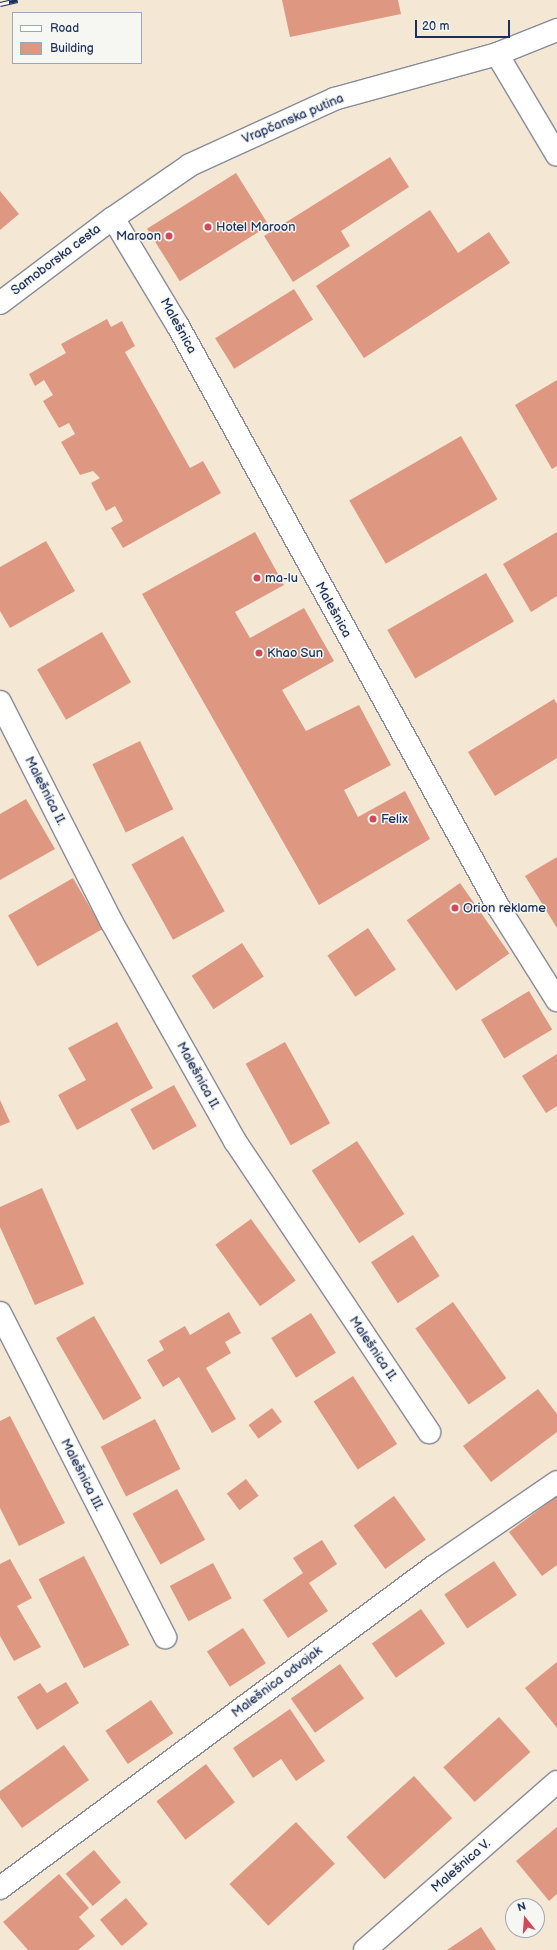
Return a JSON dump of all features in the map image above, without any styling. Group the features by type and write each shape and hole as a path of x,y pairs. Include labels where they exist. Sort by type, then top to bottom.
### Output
{"street":[{"name":"Vrapčanska putina","path":"113,218 190,165 334,99 497,54 557,30"},
{"path":"497,54 557,155"},
{"name":"Samoborska cesta","path":"0,303 113,218"},
{"name":"Malešnica","path":"113,218 178,326 500,908 557,1000"},
{"name":"Malešnica II.","path":"0,702 111,921 235,1141 428,1432"},
{"name":"Malešnica III.","path":"0,1314 165,1637"},
{"name":"Malešnica odvojak","path":"0,1888 433,1567 557,1482"},
{"name":"Malešnica V.","path":"365,1950 557,1782"}],"building":[{"path":"282,0 398,0 401,14 290,37"},
{"path":"390,157 409,187 341,231 350,246 293,282 264,236"},
{"name":"Hotel Maroon","path":"236,173 269,226 180,281 147,229"},
{"path":"0,191 19,214 0,230"},
{"path":"430,210 458,253 489,232 510,263 364,358 316,286"},
{"path":"294,289 313,320 234,369 215,338"},
{"path":"107,319 111,327 122,321 135,346 125,352 190,468 203,461 221,493 123,548 111,528 123,521 115,506 106,511 91,483 100,478 93,471 80,475 61,442 75,434 69,423 59,428 43,401 53,395 44,380 35,386 29,374 66,353 61,344"},
{"path":"557,380 557,466 552,469 515,405"},
{"path":"461,436 498,499 386,564 349,500"},
{"path":"255,532 284,585 235,612 250,638 304,608 334,661 282,690 306,731 359,705 391,765 344,790 358,817 405,791 430,839 319,905 142,594"},
{"path":"557,532 557,596 531,612 503,564"},
{"path":"46,541 75,591 10,628 0,611 0,567"},
{"path":"486,573 514,621 415,678 387,630"},
{"path":"102,632 131,682 66,720 37,670"},
{"path":"554,699 557,704 557,758 495,796 468,752"},
{"path":"140,741 173,809 126,833 92,764"},
{"path":"26,799 55,849 0,880 0,814"},
{"path":"183,836 225,911 173,940 131,865"},
{"path":"557,857 557,928 525,876"},
{"path":"73,878 102,929 38,967 8,916"},
{"path":"460,883 509,953 456,991 407,920"},
{"path":"368,928 396,969 355,997 327,955"},
{"path":"242,943 264,977 213,1009 192,976"},
{"path":"529,991 552,1030 504,1058 481,1020"},
{"path":"117,1022 153,1088 77,1130 58,1095 86,1080 68,1048"},
{"path":"285,1042 330,1123 291,1145 246,1064"},
{"path":"557,1054 557,1106 546,1113 522,1076"},
{"path":"174,1085 197,1126 153,1150 130,1109"},
{"path":"0,1100 10,1122 0,1126"},
{"path":"357,1141 404,1214 359,1243 312,1170"},
{"path":"42,1188 84,1284 35,1305 0,1227 0,1207"},
{"path":"251,1219 296,1280 260,1306 215,1245"},
{"path":"413,1235 440,1276 398,1303 371,1262"},
{"path":"453,1302 506,1378 469,1405 415,1328"},
{"path":"229,1312 241,1333 225,1342 231,1353 206,1368 236,1419 212,1433 179,1377 163,1387 147,1360 164,1350 159,1341 185,1326 190,1335"},
{"path":"311,1313 336,1353 296,1378 271,1338"},
{"path":"94,1316 142,1398 103,1420 56,1338"},
{"path":"353,1376 397,1444 358,1470 314,1402"},
{"path":"538,1389 557,1414 557,1432 491,1482 463,1446"},
{"path":"272,1408 282,1422 259,1439 249,1425"},
{"path":"10,1416 65,1523 19,1546 0,1508 0,1421"},
{"path":"155,1419 180,1469 126,1497 101,1447"},
{"path":"246,1479 259,1496 239,1510 227,1493"},
{"path":"177,1489 205,1540 161,1564 132,1514"},
{"path":"394,1496 426,1540 385,1569 354,1525"},
{"path":"557,1496 557,1565 542,1576 509,1532"},
{"path":"322,1540 337,1564 309,1583 328,1611 288,1638 263,1600 303,1573 293,1558"},
{"path":"84,1556 129,1645 84,1668 39,1579"},
{"path":"10,1559 32,1598 17,1606 41,1647 14,1661 0,1636 0,1564"},
{"path":"494,1561 517,1595 467,1629 444,1595"},
{"path":"213,1563 232,1598 189,1621 170,1586"},
{"path":"421,1609 445,1643 396,1678 372,1643"},
{"path":"243,1628 266,1663 230,1687 207,1651"},
{"path":"557,1662 557,1728 525,1688"},
{"path":"340,1664 364,1698 315,1733 291,1698"},
{"path":"66,1682 79,1703 37,1730 17,1697 40,1683 47,1693"},
{"path":"151,1700 173,1733 128,1764 105,1731"},
{"path":"290,1709 325,1761 296,1781 281,1759 253,1778 233,1748"},
{"path":"499,1717 530,1752 475,1802 443,1767"},
{"path":"64,1745 89,1780 22,1828 0,1798 0,1791"},
{"path":"206,1764 235,1802 185,1840 156,1801"},
{"path":"414,1776 452,1818 385,1879 346,1837"},
{"path":"296,1822 335,1864 268,1926 229,1884"},
{"path":"557,1827 557,1894 549,1901 516,1861"},
{"path":"94,1850 121,1882 93,1906 66,1874"},
{"path":"59,1874 89,1908 79,1917 95,1936 78,1950 28,1950 3,1922"},
{"path":"126,1898 148,1924 122,1946 100,1920"},
{"path":"481,1927 496,1950 447,1950"}],"railway":[{"path":"0,4 18,0"}],"place":[{"name":"Hotel Maroon","path":"208,227"},
{"name":"Maroon","path":"169,236"},
{"name":"ma-lu","path":"257,578"},
{"name":"Khao Sun","path":"259,653"},
{"name":"Felix","path":"373,819"},
{"name":"Orion reklame","path":"455,908"}]}
